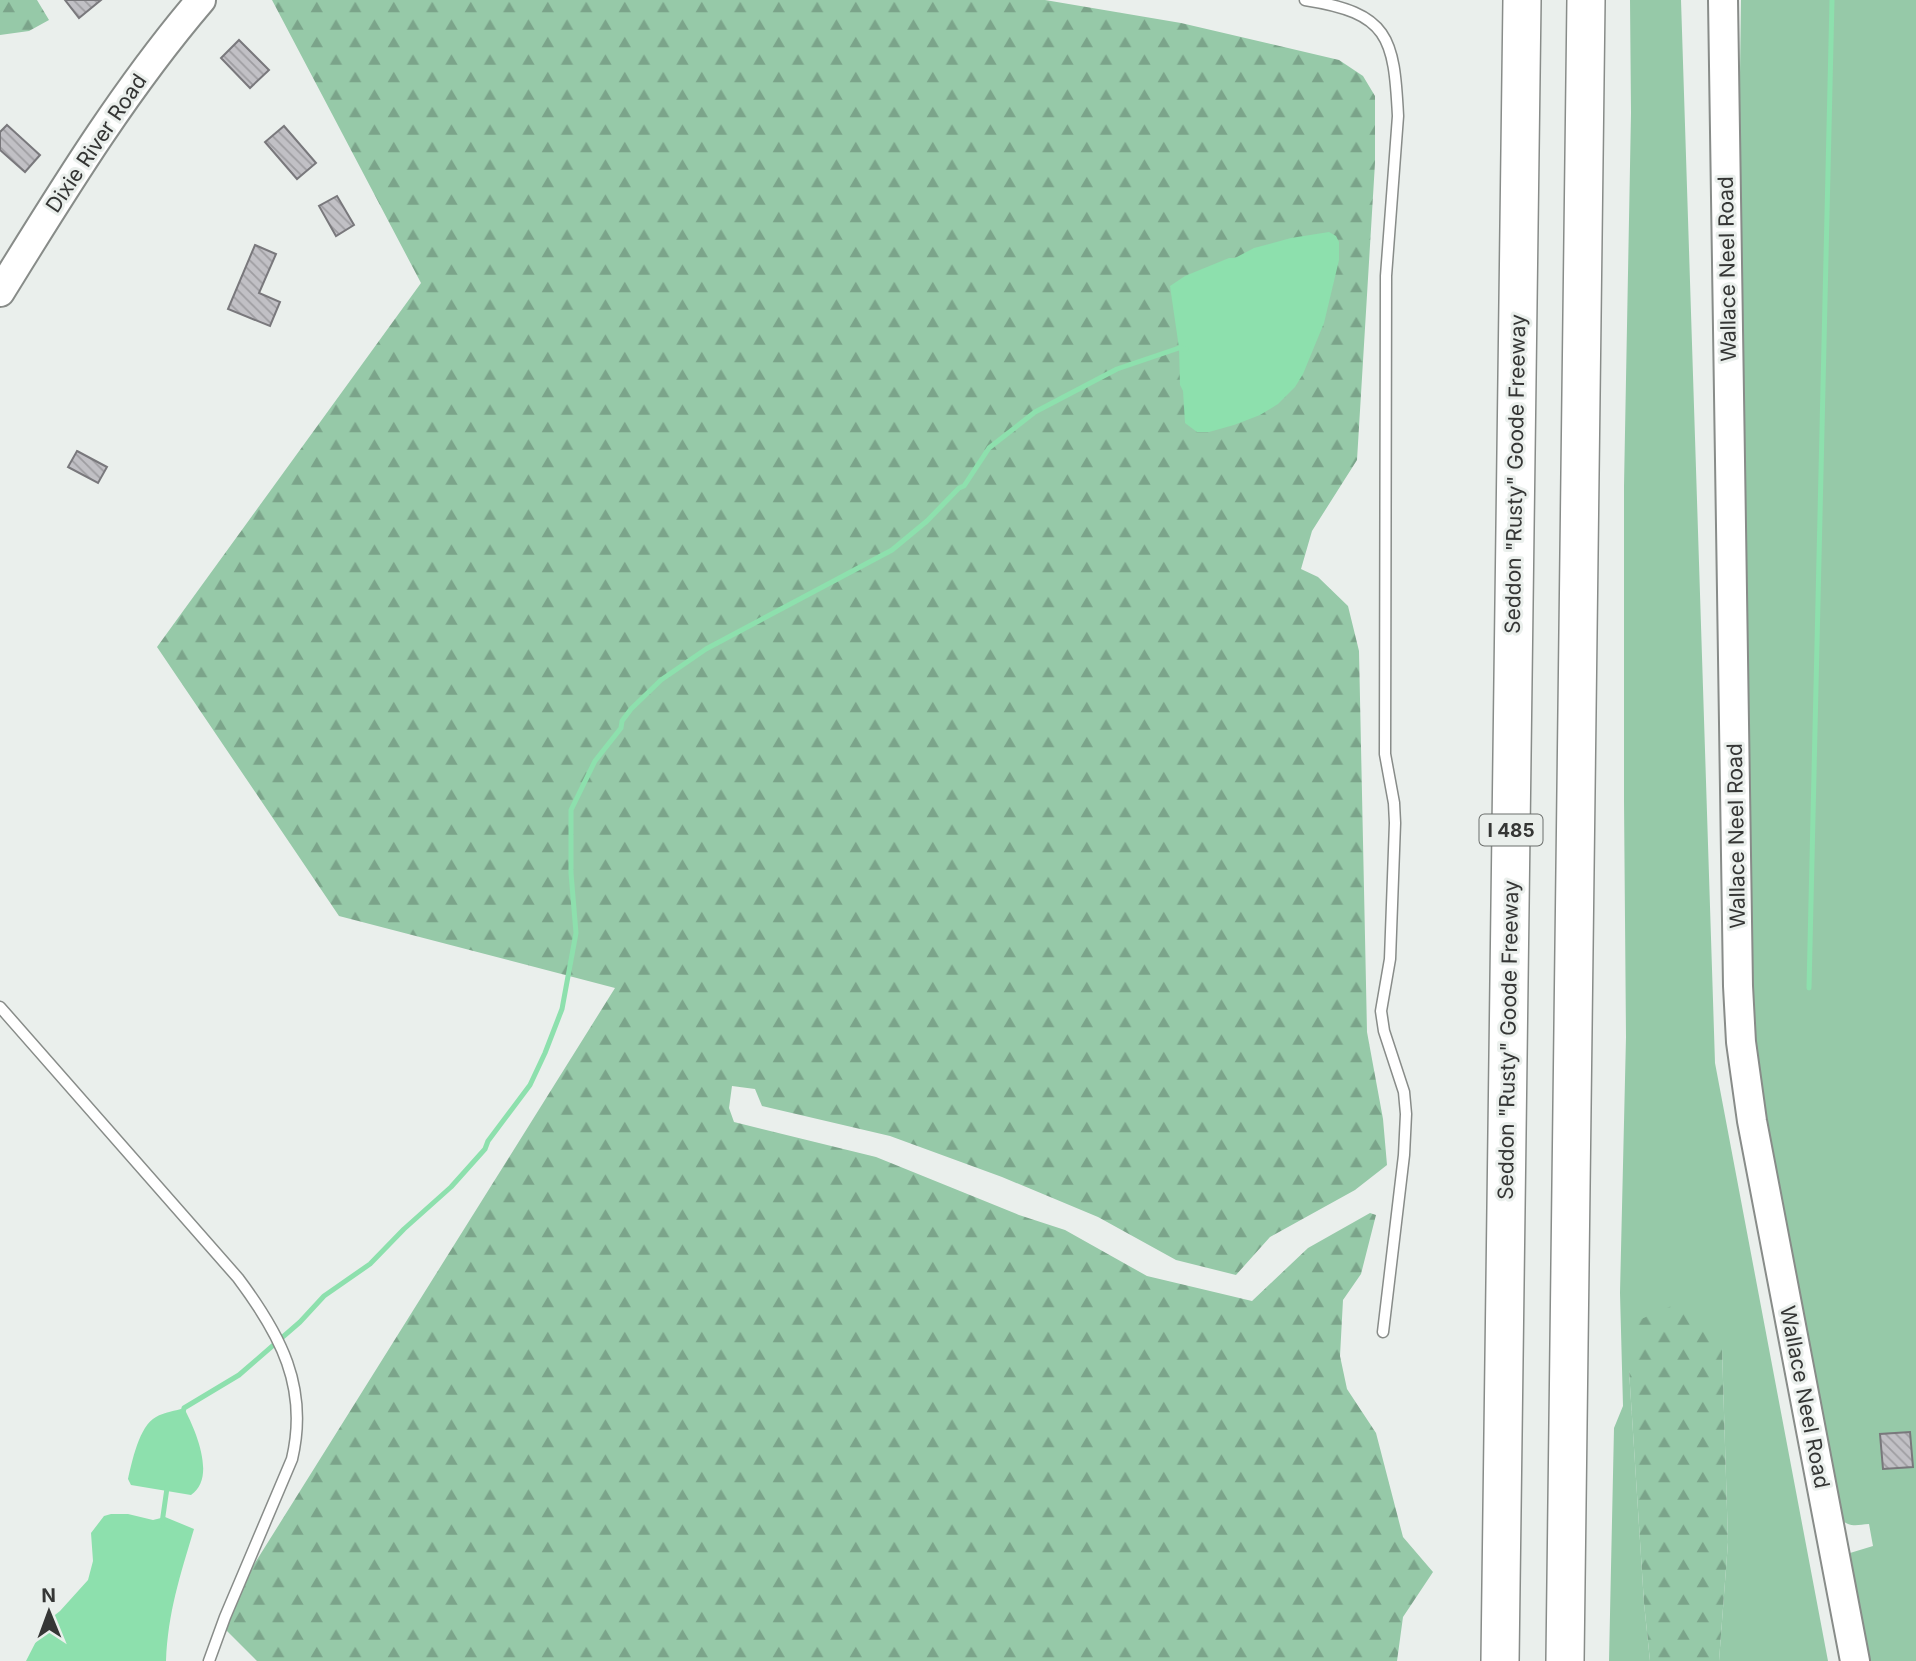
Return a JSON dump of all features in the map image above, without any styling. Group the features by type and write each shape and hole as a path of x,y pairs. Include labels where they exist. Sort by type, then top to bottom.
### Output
{"highway":[{"name":"Seddon \"Rusty\" Goode Freeway","path":"1500,1661 1522,0"},
{"path":"1564,1661 1586,0"}],"street":[{"name":"Dixie River Road","path":"0,292 149,65 201,0"},
{"name":"Wallace Neel Road","path":"1723,0 1741,1042 1762,1177 1855,1661"}],"lane":[{"path":"1305,0 1355,11 1375,24 1388,41 1397,91 1398,116 1386,276 1385,754 1395,823 1390,959 1381,1011 1384,1031 1404,1092 1406,1114 1404,1155 1383,1332"},
{"path":"0,1007 238,1278 260,1307 279,1341 296,1396 296,1442 285,1478 209,1661"}],"green space":[{"path":"0,0 37,0 49,20 29,31 0,35"},
{"path":"272,0 1045,0 1181,23 1339,60 1363,76 1375,96 1375,163 1357,460 1312,531 1301,569 1318,577 1348,606 1359,651 1367,1032 1383,1119 1387,1165 1355,1190 1270,1237 1236,1275 1176,1260 1098,1217 1002,1177 890,1136 762,1106 755,1089 732,1086 729,1108 734,1122 876,1157 1019,1215 1065,1230 1147,1276 1252,1301 1308,1248 1370,1213 1376,1215 1361,1274 1343,1300 1340,1356 1347,1389 1376,1433 1403,1537 1433,1572 1403,1617 1397,1661 257,1661 218,1622 615,988 339,916 157,647 421,283"},
{"path":"1630,0 1681,0 1715,1063 1828,1661 1719,1661 1728,1542 1722,1348 1629,1370 1650,1661 1609,1661 1614,1428 1623,1406 1620,1293 1626,1037 1624,486 1631,113"},
{"path":"1741,0 1916,0 1916,1661 1867,1661 1848,1561 1850,1553 1873,1546 1869,1524 1850,1525 1839,1518 1763,1121 1752,1037 1738,218"},
{"path":"1683,1301 1710,1316 1722,1348 1728,1542 1719,1661 1650,1661 1644,1603 1629,1370 1639,1320"}],"shaded area":[{"path":"1329,232 1336,236 1339,242 1339,260 1324,323 1295,387 1278,404 1260,415 1209,432 1197,432 1185,423 1179,348 1170,286 1185,276 1235,258 1254,248"},
{"path":"184,1408 201,1453 203,1466 199,1487 191,1495 131,1485 128,1479 137,1445 145,1428 159,1415"},
{"path":"128,1514 153,1520 165,1517 194,1529 172,1610 166,1661 26,1661 46,1622 60,1611 88,1580 93,1561 91,1533 104,1516"}],"building":[{"path":"65,0 101,0 79,18"},
{"path":"239,40 269,70 250,88 221,58"},
{"path":"7,125 40,155 25,172 0,150 0,132"},
{"path":"284,126 316,163 297,179 265,142"},
{"path":"337,196 354,225 336,236 319,206"},
{"path":"255,245 276,254 259,293 280,302 270,326 228,309"},
{"path":"77,451 107,467 98,483 68,467"},
{"path":"1910,1432 1913,1467 1883,1469 1880,1434"}],"waterway":[{"path":"1809,988 1832,0"},
{"path":"183,1413 184,1408 239,1375 300,1322 324,1296 370,1264 451,1187 485,1149 488,1141 530,1085 562,1009 576,933 571,873 571,810 595,761 621,728 622,721 631,709 661,680 706,649 892,550 964,486 989,448 1035,412 1117,369 1179,348 1186,349"},
{"path":"162,1523 167,1488"}]}
